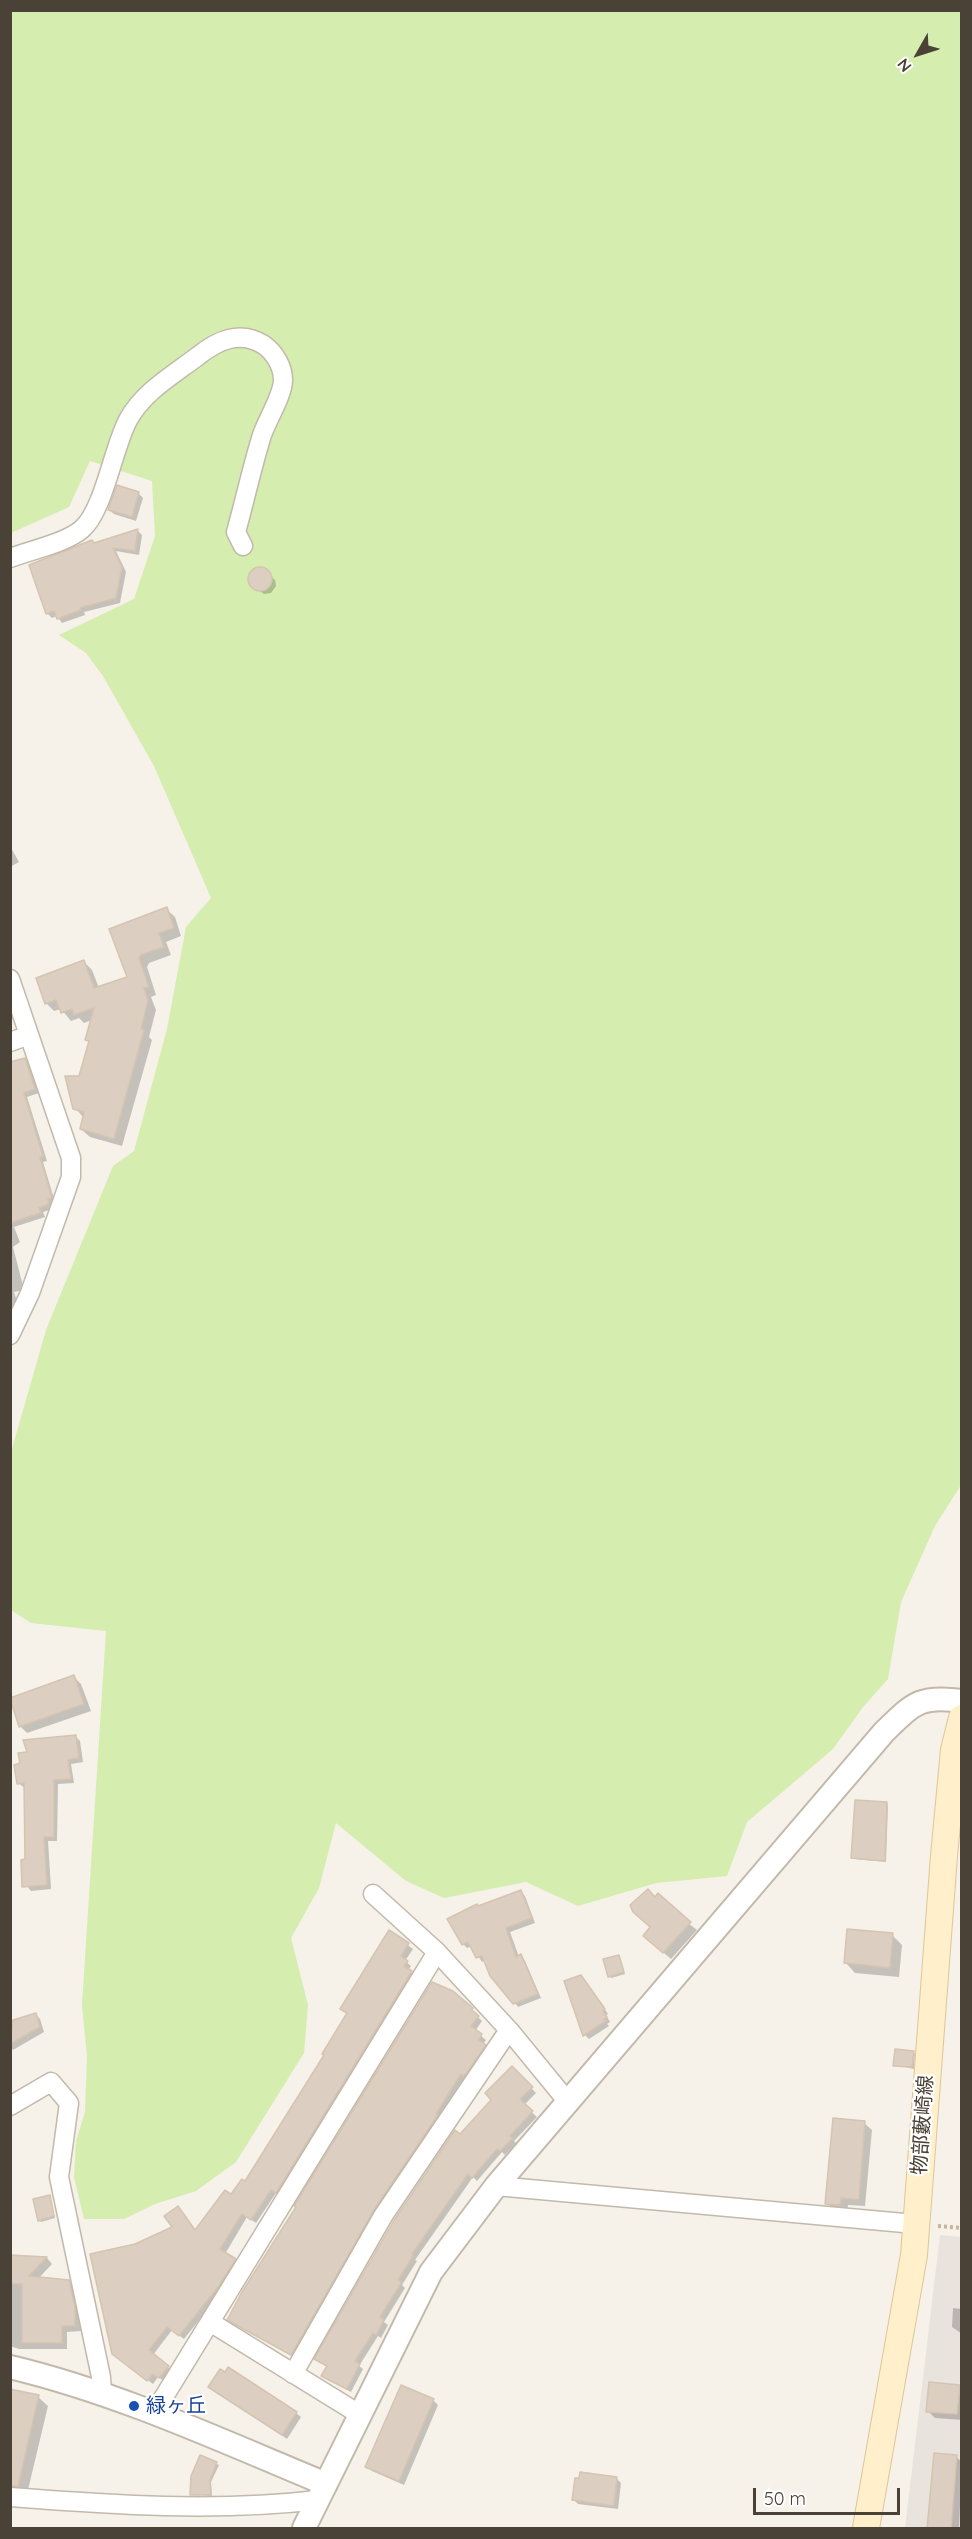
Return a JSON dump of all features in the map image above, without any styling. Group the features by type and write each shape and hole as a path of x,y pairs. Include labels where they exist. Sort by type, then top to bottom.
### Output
{"main road":[{"name":"物部藪崎線","path":"866,2529 914,2255 944,1856 954,1750 962,1718"}],"street":[{"path":"10,558 67,538 83,528 95,511 120,440 136,407 147,394 207,348 230,338 243,337 256,341 272,352 281,369 283,382 262,435 236,532 243,546"},
{"path":"10,979 71,1158 71,1177 30,1293 10,1335"},
{"path":"10,1042 29,1035"},
{"path":"315,2506 431,2272 496,2187 884,1732 910,1707 935,1697 962,1701"},
{"path":"373,1894 437,1953 509,2030 568,2102"},
{"path":"154,2413 437,1953"},
{"path":"293,2374 383,2216 509,2030"},
{"path":"10,2106 51,2082 69,2103 59,2177 101,2377 102,2394"},
{"path":"496,2187 915,2224"},
{"path":"210,2322 359,2414"},
{"path":"10,2367 48,2376 154,2413 315,2506"},
{"path":"10,2497 122,2506 315,2506"}],"shaded area":[{"path":"940,2235 961,2237 961,2528 905,2528"}],"green space":[{"path":"11,11 961,11 961,1485 935,1526 901,1602 888,1679 863,1707 833,1749 747,1822 727,1876 656,1883 578,1906 526,1882 444,1898 406,1881 336,1823 319,1888 291,1938 308,2005 304,2053 236,2162 196,2191 155,2204 124,2219 84,2219 74,2177 76,2141 85,2112 87,2056 82,2005 106,1631 31,1623 11,1610 11,1452 46,1330 113,1166 134,1151 167,1029 186,927 211,898 154,766 103,676 86,653 59,635 134,599 155,536 152,481 90,461 69,507 11,533"}],"building":[{"path":"117,485 139,492 132,517 108,510"},
{"path":"138,529 135,551 113,548 122,567 116,598 80,608 81,610 57,619 54,611 46,614 29,565 92,540 94,543"},
{"path":"260,567 269,570 272,579 269,588 260,591 251,588 248,579 251,570"},
{"path":"167,907 174,928 159,933 164,947 141,955 139,958 149,987 144,988 148,1001 141,1029 144,1030 114,1139 80,1129 84,1112 73,1109 65,1076 79,1076 89,1041 85,1040 94,1008 74,1015 72,1009 61,1013 56,1000 45,1004 36,978 84,960 94,988 127,977 109,929"},
{"path":"25,1058 35,1089 24,1093 43,1156 40,1157 52,1198 48,1199 49,1204 39,1208 41,1213 10,1223 10,1062"},
{"path":"74,1675 84,1704 19,1727 10,1698"},
{"path":"76,1735 79,1758 68,1760 71,1779 54,1780 54,1837 44,1837 47,1885 22,1887 21,1860 25,1859 24,1783 17,1784 14,1765 20,1763 18,1753 27,1752 23,1740"},
{"path":"855,1800 887,1802 885,1861 851,1858"},
{"path":"648,1889 655,1897 658,1893 691,1922 663,1953 643,1936 650,1927 633,1912 630,1905"},
{"path":"521,1890 532,1918 506,1928 516,1957 521,1954 538,1994 513,2004 490,1976 482,1956 476,1958 468,1942 462,1945 447,1919 477,1904 478,1906"},
{"path":"847,1929 893,1933 890,1968 844,1963"},
{"path":"389,1930 409,1943 401,1956 408,1961 404,1966 412,1971 276,2193 271,2190 251,2220 242,2214 220,2249 236,2259 218,2287 179,2336 167,2327 149,2350 169,2366 159,2378 153,2374 147,2381 112,2354 90,2254 135,2244 172,2227 164,2216 178,2206 195,2230 225,2190 231,2194 242,2179 245,2181 324,2055 322,2054 347,2013 340,2009"},
{"path":"619,1955 624,1972 608,1977 603,1959"},
{"path":"581,1975 605,2009 603,2011 607,2017 604,2019 606,2021 583,2036 564,1981"},
{"path":"432,1982 453,1991 473,2008 472,2010 479,2016 471,2026 482,2034 479,2040 486,2045 466,2074 463,2076 461,2074 436,2114 438,2115 374,2210 291,2355 227,2320 296,2207 294,2206"},
{"path":"36,2013 40,2027 10,2044 13,2020"},
{"path":"895,2049 914,2051 912,2067 893,2066"},
{"path":"512,2066 533,2087 520,2099 533,2111 510,2136 513,2138 500,2151 497,2149 472,2178 468,2174 412,2254 413,2256 398,2280 402,2282 380,2317 384,2320 376,2335 373,2333 355,2361 360,2364 347,2389 321,2376 327,2366 314,2359 393,2222 455,2130 460,2134 491,2100 485,2093"},
{"path":"833,2118 865,2121 859,2200 841,2198 840,2205 825,2204"},
{"path":"50,2195 54,2216 38,2221 33,2199"},
{"path":"10,2255 47,2257 29,2276 69,2280 75,2307 75,2326 62,2326 62,2343 22,2343 22,2284 10,2284"},
{"path":"228,2367 297,2412 282,2435 208,2387 220,2369 225,2372"},
{"path":"929,2382 960,2385 957,2414 926,2412"},
{"path":"401,2385 434,2399 399,2481 365,2467"},
{"path":"10,2389 39,2395 18,2486 10,2486"},
{"path":"934,2453 957,2455 951,2529 927,2529"},
{"path":"200,2455 217,2462 210,2480 211,2495 190,2495 191,2476"},
{"path":"580,2472 617,2477 614,2506 572,2500 575,2478 579,2478"}],"place":[{"name":"緑ヶ丘","path":"134,2406"}]}
